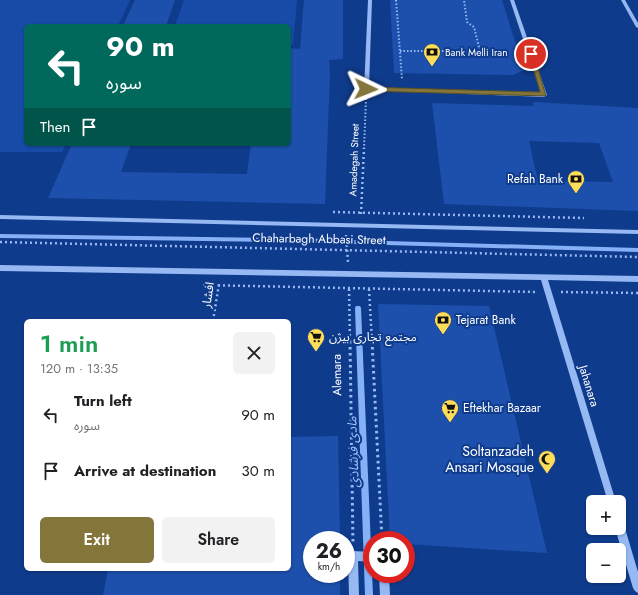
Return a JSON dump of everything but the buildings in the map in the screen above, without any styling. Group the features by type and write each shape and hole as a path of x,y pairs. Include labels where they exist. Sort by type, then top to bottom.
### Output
{"street":[{"path":"370,0 366,89 544,95 512,0"},
{"path":"623,0 638,27"},
{"name":"Chaharbagh Abbasi Street","path":"0,218 638,232"},
{"path":"0,268 638,279"},
{"name":"Jahanara","path":"544,278 610,495"},
{"path":"622,535 638,588"},
{"path":"354,583 354,595"},
{"path":"384,583 385,595"}],"path":[{"path":"396,0 402,90"},
{"path":"400,51 480,51 474,27 467,22 464,0"},
{"name":"Amadegah Street","path":"361,226 366,89"},
{"name":"Alemara","path":"345,225 349,274 353,531"},
{"name":"Chaharbagh Abbasi Street","path":"0,242 638,257"},
{"name":"افشار","path":"213,319 221,272"},
{"path":"368,274 382,531"},
{"path":"195,285 369,290 638,293"}],"shaded area":[{"path":"0,0 130,0 119,24 24,24 24,146 65,146 62,152 0,152"},
{"path":"184,0 297,0 293,45 291,45 291,24 176,24"}],"waterway":[{"path":"0,236 339,241"},
{"path":"352,242 638,250"},
{"name":"مادی فرشادی","path":"358,308 369,595"}],"place":[{"name":"Bank Melli Iran","path":"432,67"},
{"name":"Refah Bank","path":"576,194"},
{"name":"Tejarat Bank","path":"443,335"},
{"name":"مجتمع تجاری بیژن","path":"316,352"},
{"name":"Eftekhar Bazaar","path":"450,423"},
{"name":"Soltanzadeh Ansari Mosque","path":"547,474"}],"route":[{"path":"366,89 544,95 531,54"}]}
